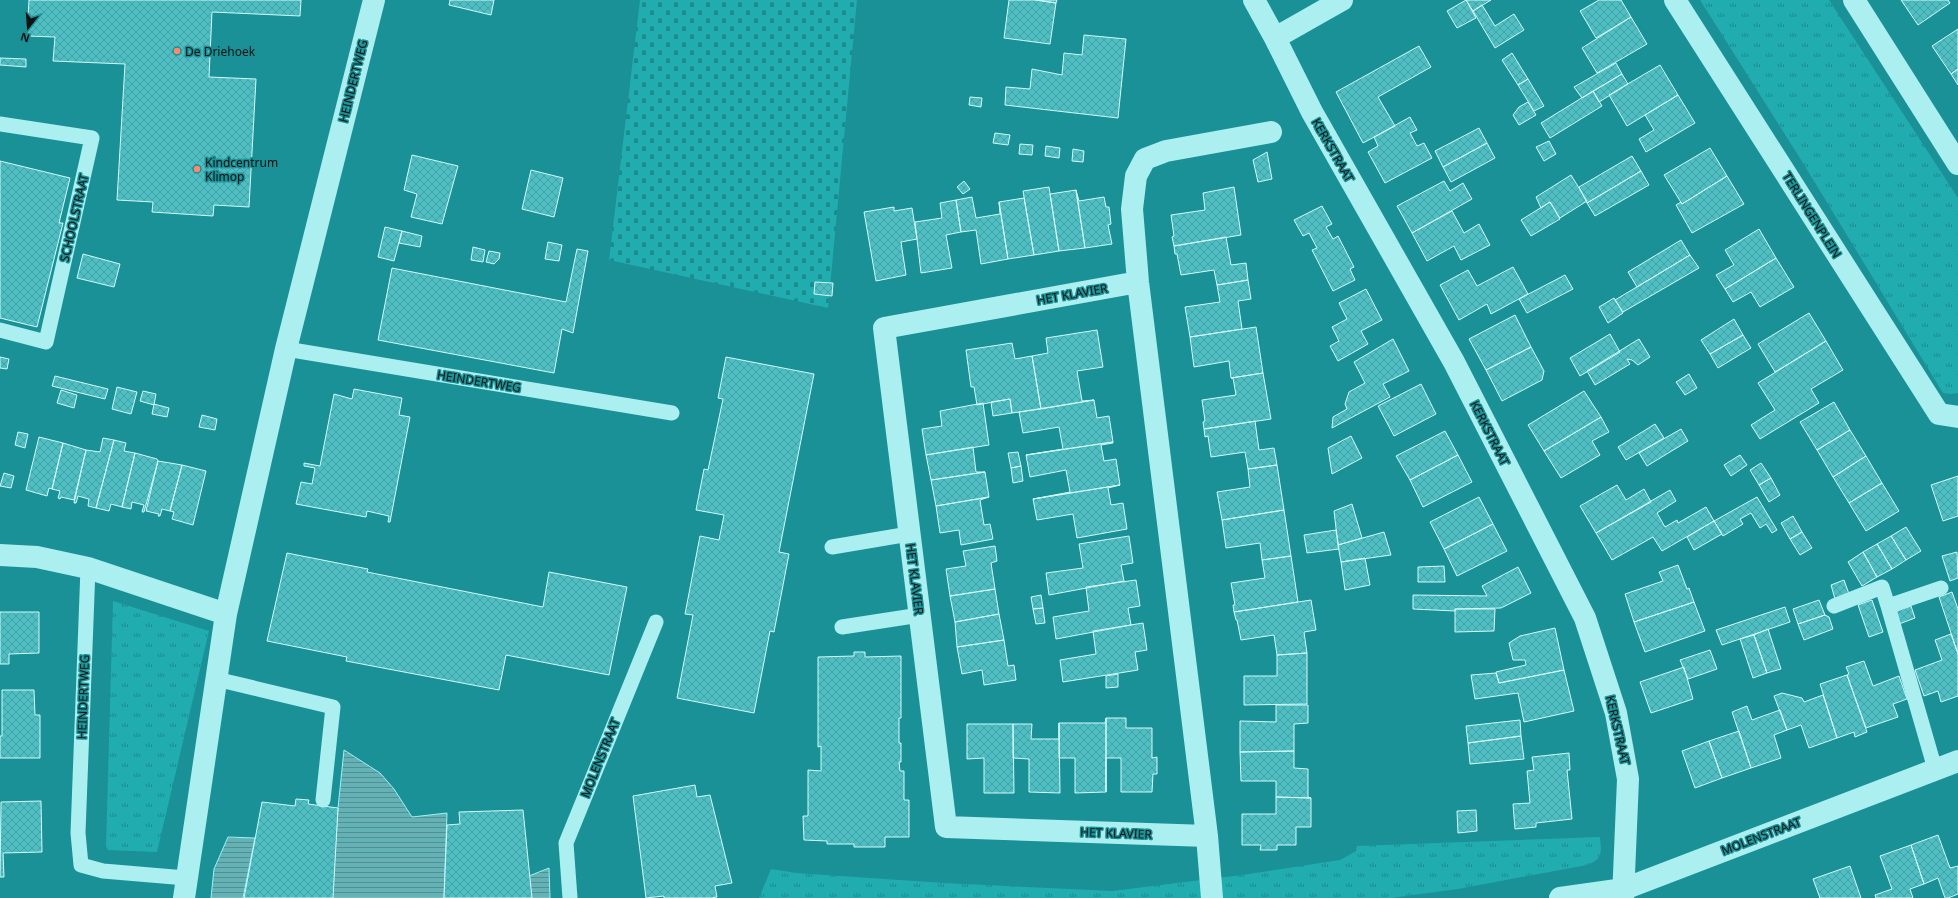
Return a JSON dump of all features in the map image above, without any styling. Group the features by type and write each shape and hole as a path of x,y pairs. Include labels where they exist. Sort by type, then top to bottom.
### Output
{"street":[{"name":"HEINDERTWEG","path":"185,888 226,614 286,348 374,0"},
{"name":"KERKSTRAAT","path":"1254,0 1312,112 1454,362 1585,618 1616,713 1628,779 1623,894"},
{"path":"1275,38 1342,0"},
{"name":"TERLINGENPLEIN","path":"1675,0 1939,414 1958,417"},
{"path":"1854,0 1958,164"},
{"path":"1212,898 1207,836 1138,282 1132,209 1136,176 1145,158 1166,151 1271,132"},
{"name":"HET KLAVIER","path":"1138,282 884,328 946,827 1207,836"},
{"path":"0,555 37,557 88,568 226,614"},
{"name":"MOLENSTRAAT","path":"1560,898 1623,894 1935,768 1958,761"}],"lane":[{"name":"SCHOOLSTRAAT","path":"0,124 92,138 46,342 0,330"},
{"name":"HEINDERTWEG","path":"286,348 672,413"},
{"path":"832,547 910,534"},
{"name":"HEINDERTWEG","path":"88,568 78,833 81,865 185,888"},
{"path":"1834,606 1882,587 1935,768"},
{"path":"1888,606 1941,588"},
{"path":"842,627 920,615"},
{"name":"MOLENSTRAAT","path":"570,898 566,843 656,622"},
{"path":"216,679 333,707 323,800"}],"green space":[{"path":"640,0 857,0 828,308 609,260"},
{"path":"1700,0 1829,0 1958,198 1958,393 1943,393 1803,163"},
{"path":"113,601 209,631 157,852 108,850 106,846"},
{"path":"1600,837 1601,851 1599,857 1587,865 1458,889 1391,898 759,898 771,869 796,873 944,883 1112,891 1242,875 1340,860 1356,851 1357,846"}],"water":[{"path":"344,750 380,773 394,789 412,817 447,813 444,898 332,898 338,808"},
{"path":"228,837 255,838 243,898 211,898 214,869"},
{"path":"549,868 550,898 531,898 529,876"}],"building":[{"path":"29,0 301,0 300,16 212,12 209,77 256,79 249,207 214,205 213,216 152,212 153,202 117,200 125,64 53,61 55,37 27,36"},
{"path":"450,0 494,0 491,15 449,5"},
{"path":"1009,0 1036,0 1056,3 1050,44 1004,38"},
{"path":"1036,0 1057,0 1056,3"},
{"path":"1466,0 1491,0 1473,11"},
{"path":"1466,0 1476,18 1457,28 1447,11"},
{"path":"1599,0 1621,0 1631,17 1596,38 1580,11"},
{"path":"1901,0 1948,0 1950,3 1918,25"},
{"path":"1482,5 1495,26 1514,14 1524,30 1495,48 1473,11"},
{"path":"1631,17 1647,44 1597,73 1582,48"},
{"path":"1958,29 1958,69 1951,74 1932,46"},
{"path":"1084,35 1126,39 1118,118 1005,105 1006,87 1030,89 1032,69 1062,75 1064,53 1082,55"},
{"path":"1419,46 1431,67 1378,97 1395,126 1363,143 1336,92"},
{"path":"1512,53 1528,79 1518,85 1502,60"},
{"path":"0,58 26,59 26,67 0,65"},
{"path":"1616,63 1622,74 1582,98 1574,87"},
{"path":"1660,65 1678,95 1627,126 1609,95"},
{"path":"1958,69 1958,85 1951,74"},
{"path":"1622,74 1628,84 1599,102 1593,91"},
{"path":"1528,79 1544,106 1534,111 1518,85"},
{"path":"1593,91 1602,106 1550,138 1541,123"},
{"path":"1678,95 1695,123 1646,152 1639,139 1654,130 1645,115"},
{"path":"970,97 982,98 981,107 969,105"},
{"path":"1528,102 1536,115 1519,125 1513,115 1519,107"},
{"path":"1410,117 1417,130 1410,133 1417,146 1424,143 1432,158 1385,183 1368,152 1378,146 1374,137"},
{"path":"1479,128 1487,143 1443,167 1435,151"},
{"path":"995,133 1010,135 1008,145 993,143"},
{"path":"1549,141 1556,154 1544,161 1536,147"},
{"path":"1487,143 1495,158 1451,182 1443,167"},
{"path":"1020,144 1033,145 1032,155 1019,154"},
{"path":"1046,146 1060,148 1059,158 1045,156"},
{"path":"1710,148 1727,176 1682,204 1664,175"},
{"path":"1073,149 1084,151 1083,162 1072,161"},
{"path":"1267,152 1272,179 1258,182 1253,160"},
{"path":"412,155 458,166 442,224 411,217 417,194 404,190"},
{"path":"1632,156 1641,171 1587,203 1579,187"},
{"path":"0,161 70,178 59,223 63,223 37,327 0,318"},
{"path":"531,170 563,178 554,217 522,209"},
{"path":"1641,171 1649,185 1595,216 1587,203"},
{"path":"1571,175 1587,201 1560,218 1550,202 1541,208 1536,197"},
{"path":"1727,176 1744,204 1692,233 1676,205 1681,202 1682,204"},
{"path":"964,181 970,189 963,194 957,187"},
{"path":"1444,181 1450,191 1463,183 1472,199 1412,233 1397,206"},
{"path":"1049,187 1059,251 1034,255 1023,191"},
{"path":"1234,187 1241,235 1174,246 1171,215 1205,210 1203,193"},
{"path":"1076,190 1079,201 1104,197 1106,207 1109,207 1111,224 1108,225 1112,244 1085,248"},
{"path":"1076,190 1085,248 1059,251 1050,194"},
{"path":"972,197 976,218 1000,214 999,202 1008,259 981,264 976,230 961,232 956,200"},
{"path":"1024,198 1034,255 1008,259 999,202"},
{"path":"956,200 961,232 946,235 952,268 921,273 915,222 942,218 940,203"},
{"path":"1550,202 1560,219 1531,236 1521,220"},
{"path":"1322,206 1332,224 1326,227 1333,239 1338,236 1354,267 1350,269 1355,280 1333,291 1312,250 1317,248 1309,233 1303,236 1294,220"},
{"path":"894,207 894,211 912,208 917,239 901,242 906,275 876,281 864,212"},
{"path":"1452,211 1464,233 1479,224 1490,245 1461,260 1454,246 1427,261 1412,233"},
{"path":"385,227 402,231 394,261 378,257"},
{"path":"1759,229 1776,258 1725,289 1716,275 1734,265 1725,250"},
{"path":"402,231 422,236 420,247 399,243"},
{"path":"1226,237 1231,265 1246,263 1248,280 1217,285 1214,270 1181,275 1174,246"},
{"path":"1681,240 1690,255 1637,287 1628,272"},
{"path":"548,242 562,245 559,261 545,259"},
{"path":"473,247 485,250 483,262 471,260"},
{"path":"577,249 588,251 573,333 562,329 554,373 378,340 392,268 566,302"},
{"path":"489,251 500,253 499,259 494,264 486,262"},
{"path":"83,254 120,264 114,287 77,278"},
{"path":"1690,255 1699,268 1623,312 1615,300"},
{"path":"1776,258 1794,287 1760,307 1751,292 1733,302 1725,289"},
{"path":"1513,267 1528,294 1491,314 1487,304 1459,320 1440,285 1468,270 1477,286"},
{"path":"1565,275 1573,289 1527,313 1519,299"},
{"path":"1248,280 1251,299 1238,301 1242,329 1190,337 1185,307 1220,302 1217,285"},
{"path":"815,282 833,283 832,296 814,294"},
{"path":"1366,289 1382,320 1361,331 1368,344 1338,361 1330,346 1339,341 1332,327 1347,319 1339,303"},
{"path":"1614,298 1623,313 1608,323 1599,307"},
{"path":"1809,313 1826,341 1775,372 1758,344"},
{"path":"1515,315 1531,347 1486,370 1469,339"},
{"path":"1734,319 1743,335 1710,354 1701,340"},
{"path":"1256,327 1263,373 1231,378 1229,361 1194,367 1190,337"},
{"path":"1097,330 1103,367 1077,371 1082,401 1094,400 1041,409 1032,356 1048,353 1046,338"},
{"path":"1610,334 1620,352 1580,376 1570,358"},
{"path":"1743,335 1751,348 1718,368 1710,354"},
{"path":"1393,339 1409,371 1383,384 1390,397 1332,428 1333,417 1347,409 1345,404 1349,392 1365,383 1354,362"},
{"path":"1639,339 1650,357 1638,365 1632,360 1627,359 1630,364 1595,385 1587,371"},
{"path":"1826,341 1843,370 1811,389 1819,403 1760,439 1751,425 1775,410 1758,383"},
{"path":"1012,343 1015,359 1032,356 1041,409 1012,413 1010,399 977,405 974,387 971,387 966,350"},
{"path":"1531,347 1544,371 1542,380 1502,401 1486,370"},
{"path":"0,357 9,359 7,369 0,368"},
{"path":"726,357 814,374 779,552 789,554 774,632 770,631 754,713 677,698 693,615 685,614 700,536 719,540 724,515 696,510 704,469 708,470 723,399 718,398"},
{"path":"1263,373 1271,419 1204,429 1203,422 1205,421 1202,400 1236,395 1233,378 1231,378"},
{"path":"1689,374 1697,388 1685,395 1676,382"},
{"path":"55,376 108,389 105,399 52,386"},
{"path":"1421,384 1436,414 1394,436 1378,406"},
{"path":"117,387 137,392 131,414 112,409"},
{"path":"354,389 402,398 399,415 410,417 390,522 388,522 389,516 367,511 366,517 296,504 301,482 312,484 315,468 304,466 304,463 320,466 334,394 352,399"},
{"path":"61,390 77,395 74,408 57,403"},
{"path":"143,391 156,394 154,405 140,401"},
{"path":"1584,391 1601,417 1544,451 1528,425"},
{"path":"1010,399 1012,413 993,416 991,402"},
{"path":"1094,400 1097,418 1109,416 1113,442 1026,455 1063,449 1059,427 1023,433 1019,412"},
{"path":"1834,402 1850,430 1817,450 1800,422"},
{"path":"983,403 989,445 926,455 922,429 942,426 940,411"},
{"path":"154,404 169,408 167,417 152,414"},
{"path":"202,415 217,419 215,430 199,427"},
{"path":"1601,417 1609,432 1592,441 1600,455 1561,478 1544,451"},
{"path":"1255,421 1259,450 1274,448 1277,465 1248,469 1245,452 1211,457 1208,436 1205,437 1204,429"},
{"path":"1655,424 1664,438 1626,460 1618,447"},
{"path":"1681,429 1688,441 1647,466 1639,453"},
{"path":"1850,430 1866,456 1833,477 1817,450"},
{"path":"1445,431 1458,455 1410,480 1396,456"},
{"path":"18,432 28,434 25,448 15,445"},
{"path":"1351,436 1362,458 1332,474 1328,448"},
{"path":"39,437 63,443 52,489 49,488 47,496 26,490"},
{"path":"103,438 114,440 96,508 88,506 89,499 78,496 76,503 74,503 86,450 100,452"},
{"path":"114,440 126,443 124,451 135,453 122,507 111,504 109,511 96,508"},
{"path":"1113,442 1101,445 1104,461 1116,459 1120,485 1033,499 1070,492 1066,470 1030,477 1026,455"},
{"path":"63,443 86,450 74,500 61,497 60,499 58,498 60,491 52,489"},
{"path":"973,447 976,472 985,472 931,480 926,455"},
{"path":"1018,452 1021,466 1011,468 1008,453"},
{"path":"135,453 157,459 158,461 144,512 142,512 144,505 132,502 131,509 122,507"},
{"path":"1458,455 1472,482 1423,507 1410,480"},
{"path":"1740,455 1747,465 1731,476 1724,465"},
{"path":"1866,456 1882,483 1849,503 1833,477"},
{"path":"158,461 182,465 170,511 162,509 160,516 158,516 159,514 146,511"},
{"path":"1761,463 1771,478 1759,485 1750,470"},
{"path":"182,465 206,471 193,525 172,519 174,512 170,511"},
{"path":"1277,465 1284,510 1222,520 1217,492 1250,487 1248,469"},
{"path":"1021,466 1023,481 1013,483 1011,468"},
{"path":"985,472 989,497 936,506 931,480"},
{"path":"4,473 14,476 11,488 0,486"},
{"path":"1958,476 1958,516 1943,521 1931,485"},
{"path":"1771,478 1780,495 1769,502 1759,485"},
{"path":"1882,483 1899,511 1866,531 1849,503"},
{"path":"1120,485 1108,488 1111,505 1123,503 1127,529 1077,538 1073,514 1037,520 1033,499"},
{"path":"1617,485 1626,500 1644,489 1651,502 1596,533 1580,506"},
{"path":"1670,490 1676,501 1657,513 1665,527 1677,520 1678,523 1706,507 1714,521 1662,551 1653,537 1612,560 1596,533"},
{"path":"989,497 980,500 984,525 990,524 993,539 961,545 959,530 940,533 936,506"},
{"path":"1479,497 1493,524 1444,549 1430,522"},
{"path":"1757,497 1777,530 1772,533 1766,524 1760,528 1751,513 1740,519 1743,524 1723,536 1714,521"},
{"path":"1352,504 1362,538 1338,545 1334,511"},
{"path":"1284,510 1291,556 1262,560 1260,543 1226,548 1222,520"},
{"path":"1793,516 1802,532 1790,539 1781,523"},
{"path":"1714,521 1722,534 1694,550 1687,537"},
{"path":"1493,524 1507,551 1457,576 1444,549"},
{"path":"1906,527 1921,551 1906,560 1891,536"},
{"path":"1336,530 1339,549 1307,553 1304,535"},
{"path":"1384,532 1391,555 1341,562 1338,545"},
{"path":"1802,532 1812,548 1800,555 1790,539"},
{"path":"1129,536 1133,563 1121,565 1124,581 1049,595 1046,573 1083,568 1079,544"},
{"path":"1891,536 1906,560 1892,569 1877,544"},
{"path":"1877,544 1892,569 1877,577 1863,552"},
{"path":"995,546 997,561 991,563 995,589 950,596 946,569 966,566 963,551"},
{"path":"1863,552 1877,577 1862,586 1848,562"},
{"path":"1957,552 1958,578 1950,581 1942,556"},
{"path":"287,553 368,569 367,572 543,607 549,572 627,587 609,675 506,655 499,690 346,661 347,657 267,641"},
{"path":"1291,556 1298,602 1234,612 1233,605 1235,605 1231,583 1265,578 1262,560"},
{"path":"1365,558 1370,585 1345,590 1341,562"},
{"path":"1678,565 1687,589 1689,588 1694,602 1634,622 1625,594 1663,581 1659,572"},
{"path":"1444,566 1445,582 1418,582 1418,567"},
{"path":"1518,567 1531,593 1501,608 1455,609 1455,611 1413,609 1413,595 1487,596 1482,586"},
{"path":"1136,580 1140,606 1128,608 1131,625 1056,639 1053,617 1089,611 1086,587"},
{"path":"1844,580 1849,594 1835,599 1831,585"},
{"path":"995,589 999,614 955,622 950,596"},
{"path":"1952,592 1958,609 1958,654 1939,597"},
{"path":"1041,595 1043,608 1033,609 1031,597"},
{"path":"1311,600 1316,630 1304,632 1307,653 1277,655 1274,635 1241,640 1234,612"},
{"path":"1819,600 1825,615 1798,624 1793,609"},
{"path":"1872,600 1883,632 1869,637 1858,605"},
{"path":"1694,602 1705,631 1645,652 1634,622"},
{"path":"1911,606 1915,618 1899,624 1894,612"},
{"path":"1785,607 1790,622 1722,645 1716,630"},
{"path":"1043,608 1045,623 1036,624 1033,609"},
{"path":"1455,609 1495,609 1494,631 1455,632"},
{"path":"0,612 39,612 39,653 9,654 9,664 0,664"},
{"path":"999,614 1004,640 957,647 955,622"},
{"path":"1825,615 1829,617 1833,629 1804,640 1798,624"},
{"path":"1143,623 1147,650 1135,652 1138,670 1063,682 1060,660 1096,654 1093,631"},
{"path":"1555,628 1564,670 1499,683 1496,672 1526,665 1525,660 1513,660 1509,643 1520,636"},
{"path":"1768,629 1781,669 1767,673 1754,635"},
{"path":"1951,634 1958,654 1958,696 1941,702 1938,691 1924,696 1915,670 1942,660 1935,640"},
{"path":"1754,635 1767,673 1753,678 1740,639"},
{"path":"1004,640 1008,666 1014,665 1016,680 984,685 982,670 962,674 957,647"},
{"path":"1710,650 1717,669 1688,679 1680,660"},
{"path":"854,652 865,652 865,657 901,656 901,718 899,718 899,743 901,743 901,762 899,762 900,771 904,771 904,800 909,800 909,837 885,837 885,847 854,847 854,844 827,844 827,841 804,840 803,816 808,816 808,770 821,771 821,746 818,747 818,657 854,656"},
{"path":"1307,653 1307,704 1244,705 1244,676 1277,676 1277,655"},
{"path":"1864,661 1873,686 1899,676 1907,699 1893,704 1898,717 1866,728 1847,675 1849,674 1846,667"},
{"path":"1684,667 1693,699 1651,713 1640,682"},
{"path":"1564,670 1574,711 1524,722 1518,693 1475,699 1471,675 1496,673 1499,683"},
{"path":"1118,674 1118,687 1106,688 1106,676"},
{"path":"1847,675 1867,732 1855,737 1854,732 1837,738 1820,684"},
{"path":"2,690 34,690 35,715 40,715 40,758 0,758 0,736 2,736"},
{"path":"1782,693 1802,698 1804,702 1823,695 1837,738 1809,748 1801,725 1787,730 1774,696"},
{"path":"1276,705 1308,705 1308,723 1294,724 1294,751 1240,752 1240,721 1276,722"},
{"path":"1747,706 1752,720 1780,710 1787,730 1774,735 1781,758 1751,768 1732,712"},
{"path":"1106,718 1126,718 1126,728 1152,728 1152,758 1157,757 1157,774 1153,774 1152,792 1121,792 1121,758 1106,758"},
{"path":"1106,718 1106,792 1075,793 1075,758 1059,758 1059,723 1105,723"},
{"path":"1520,720 1521,736 1468,743 1466,726"},
{"path":"1059,723 1060,793 1029,792 1029,759 1013,758 1013,724 1032,724 1031,739 1059,739"},
{"path":"967,724 1013,724 1014,793 984,793 984,758 967,759"},
{"path":"1739,731 1751,768 1722,778 1709,741"},
{"path":"1521,736 1524,759 1470,764 1468,743"},
{"path":"1709,741 1722,778 1695,788 1682,751"},
{"path":"1294,751 1294,768 1308,769 1308,797 1311,798 1276,797 1276,781 1241,781 1240,752"},
{"path":"1569,753 1570,770 1567,770 1572,819 1536,823 1536,827 1515,829 1513,804 1530,803 1527,771 1534,770 1532,757"},
{"path":"695,785 697,797 710,795 732,883 715,886 717,897 664,898 664,896 646,898 633,796"},
{"path":"1276,797 1311,798 1311,827 1296,827 1296,845 1277,845 1277,850 1260,850 1261,845 1242,845 1242,814 1276,814"},
{"path":"296,799 309,800 308,804 338,808 333,898 244,898 262,802 295,806"},
{"path":"41,801 42,852 3,853 4,877 0,877 1,802"},
{"path":"523,810 532,898 444,898 447,825 460,824 459,812"},
{"path":"1476,810 1477,831 1458,833 1457,811"},
{"path":"1938,835 1950,868 1958,866 1958,894 1948,898 1945,898 1938,878 1924,884 1911,845"},
{"path":"1911,845 1924,884 1910,889 1913,898 1876,898 1875,895 1892,889 1880,856"},
{"path":"1850,866 1861,898 1820,898 1813,879"}],"place":[{"name":"De Driehoek","path":"177,51"},
{"name":"Kindcentrum Klimop","path":"197,169"}]}
